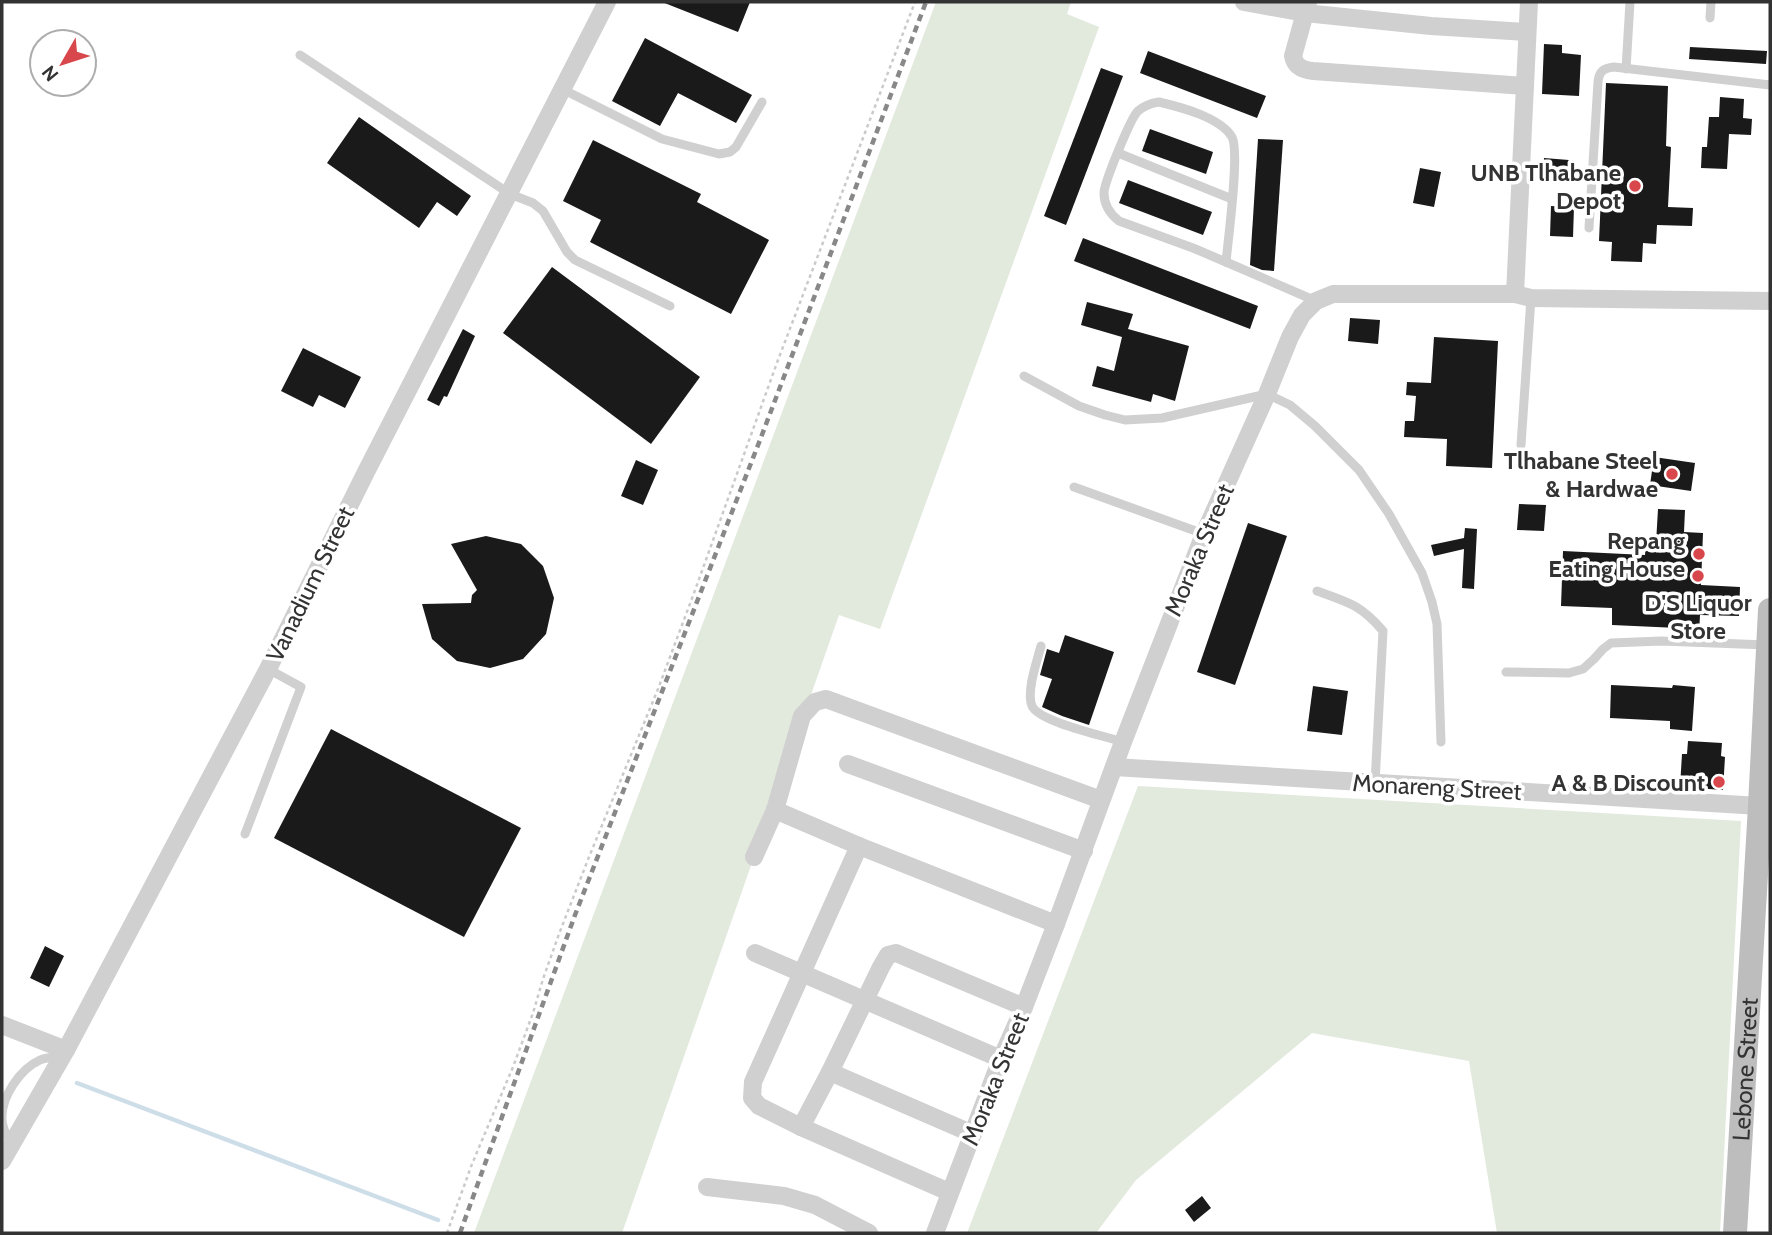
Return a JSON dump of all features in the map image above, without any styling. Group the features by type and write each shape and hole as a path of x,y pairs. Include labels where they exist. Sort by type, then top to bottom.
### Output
{"street":[{"name":"Vanadium Street","path":"2,1161 64,1053 268,669 607,2"},
{"path":"1244,2 1431,26 1527,32"},
{"path":"1523,296 1525,86 1529,2"},
{"path":"1307,8 1293,56 1301,68 1525,86"},
{"path":"1316,301 1333,294 1770,301"},
{"name":"Moraka Street","path":"934,1233 1001,1059 1024,1007 1204,534 1290,337 1302,315 1316,301"},
{"name":"Lebone Street","path":"1735,1233 1763,820 1770,610"},
{"path":"754,857 775,810 802,716 816,702 826,699 1101,800"},
{"path":"848,764 1084,850"},
{"name":"Monareng Street","path":"1114,767 1375,783 1763,820"},
{"path":"775,810 1056,924"},
{"path":"859,846 753,1082 752,1098 759,1106 801,1127 949,1192"},
{"path":"755,953 1001,1059"},
{"path":"801,1127 888,956 895,953 1024,1007"},
{"path":"2,1025 64,1053"},
{"path":"830,1072 973,1134"},
{"path":"708,1187 784,1196 815,1205 869,1233"}],"lane":[{"path":"1626,69 1630,2"},
{"path":"1710,18 1711,2"},
{"path":"300,55 510,194 533,203 543,211 567,252 575,260 670,306"},
{"path":"1589,228 1598,77 1601,71 1606,68 1626,69 1770,85"},
{"path":"562,89 662,139 719,155 736,147 762,102"},
{"path":"1226,262 1234,174 1232,136 1212,119 1167,104 1152,103 1134,116 1104,190 1105,201 1111,214 1119,221 1193,248 1316,301"},
{"path":"1118,153 1232,199"},
{"path":"1521,445 1523,296"},
{"path":"1024,376 1079,406 1125,420 1162,418 1267,394 1290,405 1330,440 1359,470 1389,513 1423,573 1437,624 1441,741"},
{"path":"1074,487 1204,534"},
{"path":"1317,591 1352,604 1372,618 1383,631 1375,783"},
{"path":"1506,671 1569,673 1583,669 1602,649 1611,643 1620,642 1661,641 1769,650"},
{"path":"1041,646 1030,697 1038,714 1123,742"},
{"path":"245,834 301,687 268,669"},
{"path":"11,1145 2,1122 2,1108 12,1086 41,1060 64,1053"}],"path":[{"path":"447,1233 472,1164 513,1067 542,979 583,870 681,629 783,348 915,2"}],"shaded area":[{"path":"936,2 1071,2 1067,14 1099,27 880,629 839,615 622,1233 474,1233"},
{"path":"1138,786 1741,821 1720,1233 1497,1233 1469,1061 1312,1033 1136,1180 1096,1233 967,1233"}],"building":[{"path":"662,2 750,2 738,32"},
{"path":"645,38 752,95 736,123 678,93 660,126 612,101"},
{"path":"1544,44 1562,45 1562,53 1581,55 1579,96 1542,94"},
{"path":"1690,47 1767,51 1766,64 1689,59"},
{"path":"1148,51 1266,96 1257,118 1140,73"},
{"path":"1101,68 1123,76 1066,225 1044,216"},
{"name":"UNB Tlhabane Depot","path":"1606,83 1668,86 1666,146 1671,147 1668,207 1693,208 1692,226 1657,225 1656,244 1643,243 1642,262 1611,261 1612,242 1599,241"},
{"path":"1720,97 1744,99 1743,118 1752,119 1751,135 1729,134 1727,169 1701,168 1702,147 1707,147 1709,117 1719,117"},
{"path":"359,117 471,196 457,216 437,202 419,228 327,163"},
{"path":"1150,129 1213,152 1206,174 1142,151"},
{"path":"1258,139 1283,140 1274,271 1250,265"},
{"path":"593,140 701,194 697,202 769,240 731,314 590,242 601,220 563,201"},
{"path":"1544,158 1569,160 1568,184 1543,183"},
{"path":"1420,168 1441,172 1434,207 1413,203"},
{"path":"1128,180 1212,212 1203,235 1119,203"},
{"path":"1551,206 1574,207 1573,237 1550,236"},
{"path":"1083,238 1258,306 1250,329 1074,261"},
{"path":"552,267 700,377 651,444 503,333"},
{"path":"1087,302 1133,314 1128,329 1189,346 1175,401 1153,394 1151,402 1092,386 1097,366 1114,371 1122,337 1081,325"},
{"path":"1350,318 1380,320 1378,344 1348,341"},
{"path":"463,329 475,336 447,397 444,396 439,406 427,400"},
{"path":"1434,337 1498,341 1492,468 1446,466 1447,439 1404,437 1405,421 1414,421 1416,396 1406,395 1407,382 1431,383"},
{"path":"303,348 361,377 345,408 319,395 313,407 281,391"},
{"path":"1654,457 1695,463 1691,491 1650,485"},
{"path":"636,460 658,470 643,505 621,496"},
{"path":"1519,504 1546,505 1544,531 1517,530"},
{"path":"1658,509 1685,510 1684,532 1703,533 1701,585 1740,587 1739,616 1700,615 1699,635 1678,635 1678,628 1612,625 1612,608 1561,606 1563,551 1645,555 1646,543 1656,543"},
{"path":"1248,523 1287,536 1235,685 1197,672"},
{"path":"1465,528 1477,529 1474,589 1462,588 1464,549 1434,556 1431,545 1464,538"},
{"path":"486,536 521,544 543,566 554,598 546,634 523,659 490,668 457,661 432,639 422,604 471,603 472,595 477,590 451,544"},
{"path":"1065,635 1114,652 1089,725 1042,707 1052,679 1040,675 1047,649 1059,653"},
{"path":"1611,685 1695,687 1692,731 1670,729 1670,721 1610,718"},
{"path":"1313,686 1348,691 1342,735 1307,731"},
{"path":"331,729 521,828 464,937 274,838"},
{"path":"1688,741 1722,743 1721,756 1725,757 1723,790 1680,787 1682,754 1687,754"},
{"path":"45,946 64,956 49,987 30,978"},
{"path":"1202,1196 1211,1208 1194,1222 1185,1210"}],"waterway":[{"path":"77,1083 438,1220"}],"railway":[{"path":"460,1233 575,915 760,440 926,2"}],"place":[{"name":"UNB Tlhabane Depot","path":"1635,186"},
{"name":"Tlhabane Steel & Hardwae","path":"1672,474"},
{"name":"Repang Eating House","path":"1699,554"},
{"name":"D'S Liquor Store","path":"1698,576"},
{"name":"A & B Discount","path":"1719,782"}]}
